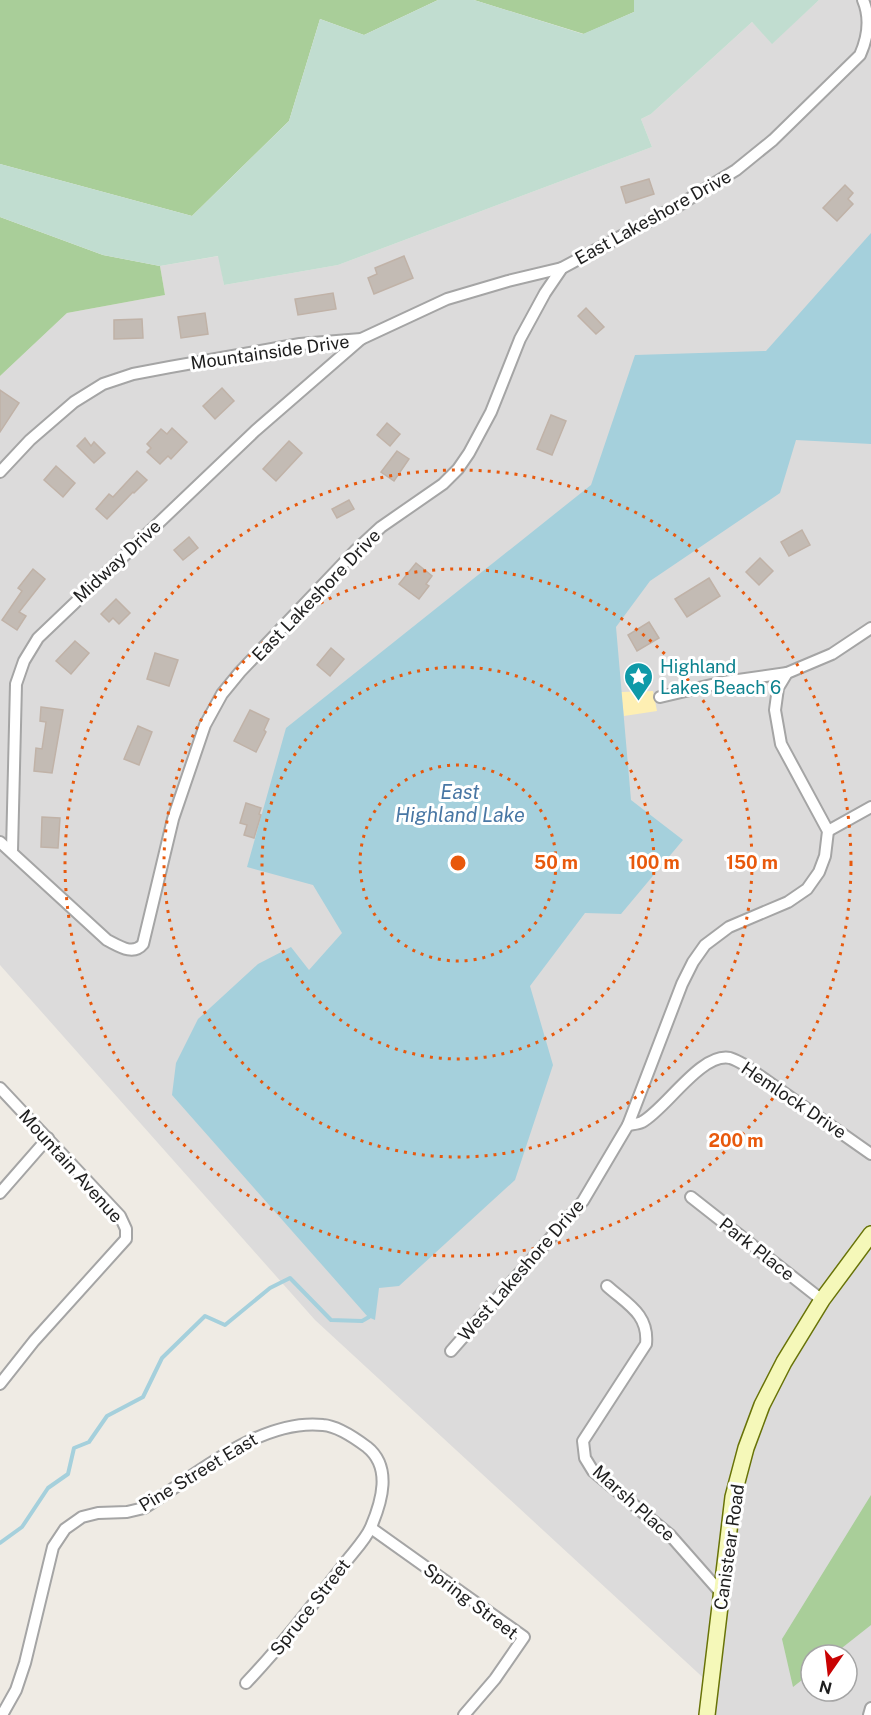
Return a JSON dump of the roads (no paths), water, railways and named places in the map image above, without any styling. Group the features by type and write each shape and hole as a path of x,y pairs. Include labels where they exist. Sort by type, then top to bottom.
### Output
{"street":[{"name":"East Lakeshore Drive","path":"12,852 107,940 123,948 139,949 143,944 173,819 195,750 205,725 222,694 355,550 381,527 443,484 458,469 490,412 520,339 545,292 562,268 685,201 736,170 773,140 860,55 869,23 863,0"},
{"name":"Mountainside Drive","path":"0,472 30,440 74,402 103,384 133,374 170,367 300,345 362,339 447,299 562,268"},
{"name":"Midway Drive","path":"12,852 16,684 24,661 38,638 255,431 362,339"},
{"path":"660,697 724,682 787,673 832,654 871,628"},
{"path":"787,673 778,688 775,710 779,737 828,831 871,807"},
{"name":"West Lakeshore Drive","path":"451,1351 583,1201 628,1125 682,984 705,945 729,927 788,902 807,889 822,864 828,831"},
{"path":"0,842 12,852"},
{"name":"Hemlock Drive","path":"628,1125 641,1123 654,1113 703,1066 717,1059 729,1058 743,1064 871,1154"},
{"name":"Mountain Avenue","path":"0,1088 120,1216 126,1229 126,1239 34,1341 0,1384"},
{"path":"0,1193 48,1138"},
{"name":"Park Place","path":"691,1197 822,1300"},
{"name":"Canistear Road","path":"707,1715 733,1497 747,1448 762,1405 779,1370 822,1300 871,1234"},
{"name":"Marsh Place","path":"607,1286 642,1317 647,1332 646,1344 583,1441 585,1458 593,1471 670,1534 722,1594"},
{"name":"Pine Street East","path":"2,1715 16,1690 26,1663 53,1547 65,1529 82,1517 144,1508 239,1446 268,1432 298,1425 324,1425 352,1436 373,1452 384,1474 383,1489 371,1528"},
{"name":"Spruce Street","path":"246,1683 280,1648 371,1528"},
{"name":"Spring Street","path":"371,1528 524,1637 495,1679 464,1715"},
{"path":"869,1715 871,1708"}],"water":[{"name":"East Highland Lake","path":"871,233 871,444 796,440 780,493 650,581 616,627 631,800 683,840 621,914 585,913 530,986 553,1065 515,1180 399,1286 379,1288 375,1320 368,1317 172,1095 176,1063 198,1019 258,964 291,947 309,970 342,933 313,885 247,867 286,728 591,485 635,355 766,351"}],"waterway":[{"path":"0,1543 22,1527 48,1488 68,1474 74,1448 89,1442 107,1416 143,1397 162,1358 205,1316 225,1325 270,1288 290,1278 331,1320 362,1321 369,1317"}],"place":[{"name":"Highland Lakes Beach 6","path":"639,702"}]}
